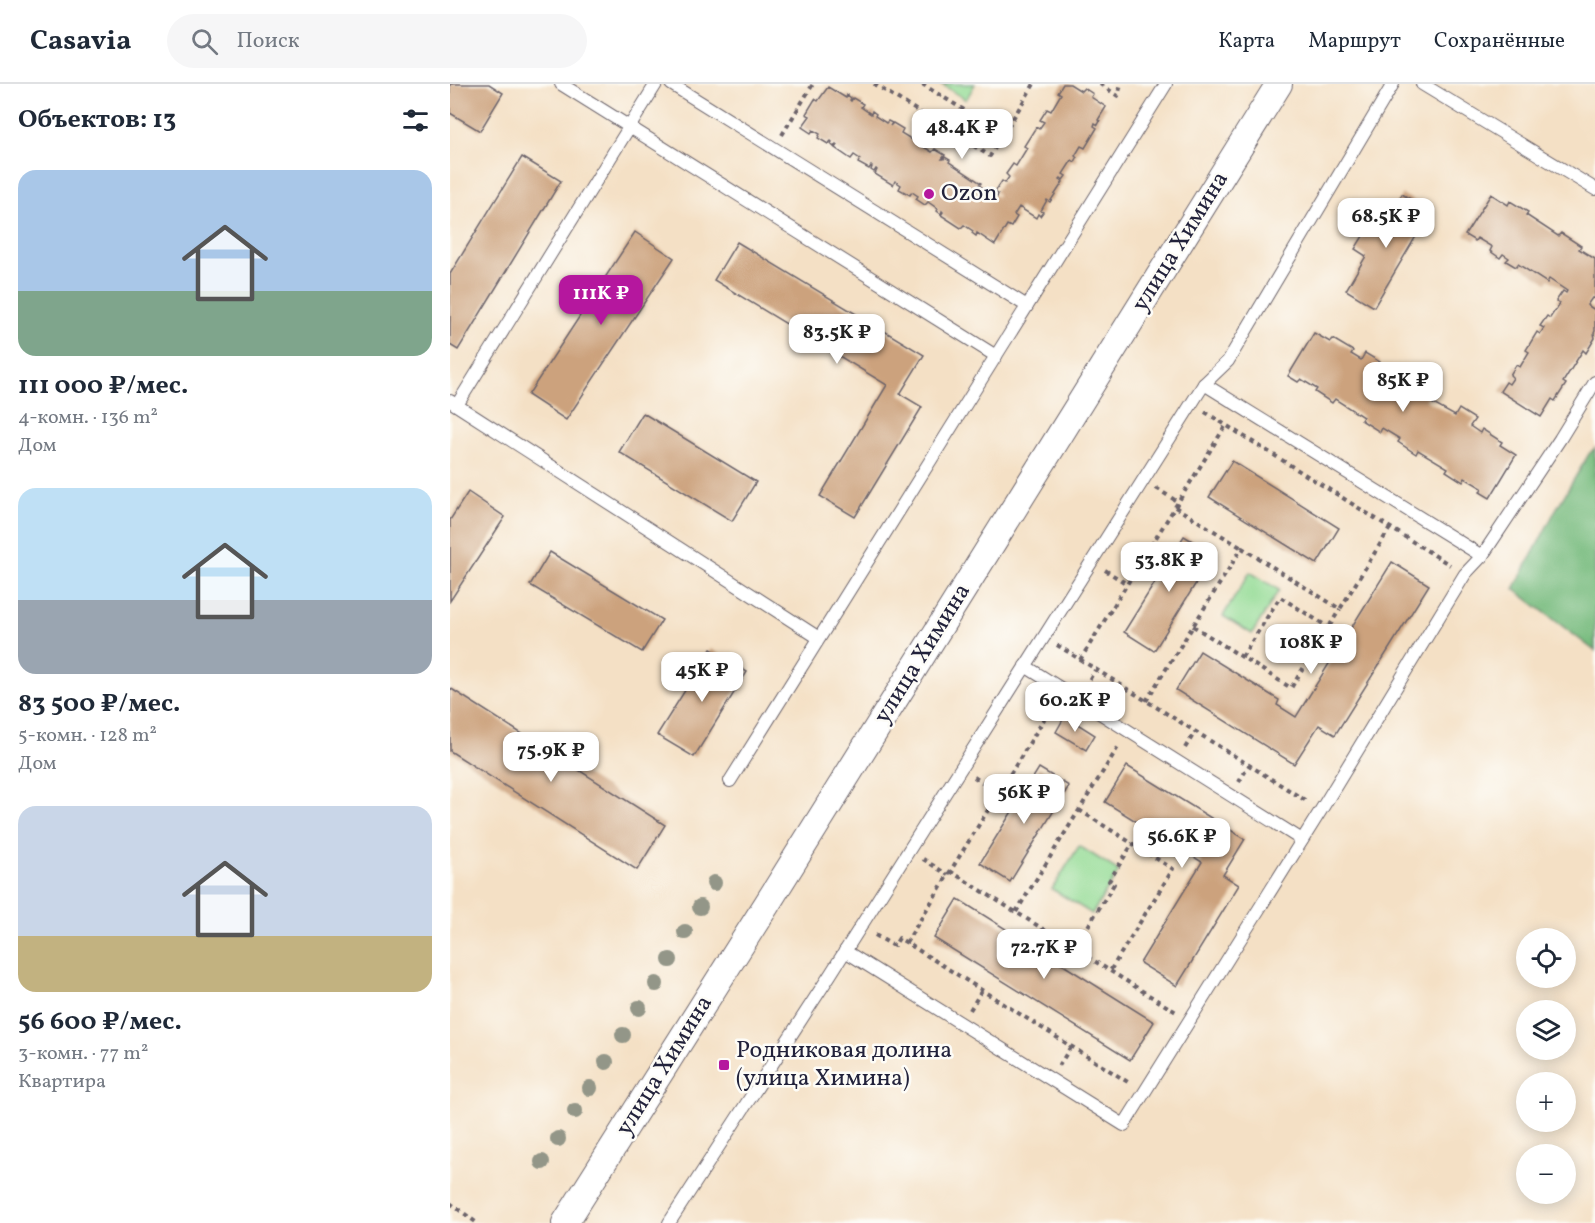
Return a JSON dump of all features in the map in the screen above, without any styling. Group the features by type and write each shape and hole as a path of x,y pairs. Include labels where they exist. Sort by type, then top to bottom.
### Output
{"street":[{"name":"улица Химина","path":"565,1223 1279,84"}],"lane":[{"path":"561,84 996,356"},
{"path":"656,84 453,403 819,638"},
{"path":"671,84 1027,306"},
{"path":"730,781 1166,84"},
{"path":"669,1223 861,926 1204,384 1228,362 1393,84"},
{"path":"1422,84 1595,189"},
{"path":"845,951 1124,1125 1466,574 1482,556 1595,382"},
{"path":"1204,384 1482,556"},
{"path":"1025,666 1302,840"}],"path":[{"path":"774,148 813,84"},
{"path":"874,84 990,156 1034,84"},
{"path":"921,84 1003,135"},
{"path":"1100,84 1118,96 1121,84"},
{"path":"1192,404 1466,574"},
{"path":"1080,660 1226,425"},
{"path":"1143,480 1242,548 1340,609"},
{"path":"1193,626 1291,687 1390,528"},
{"path":"1146,701 1242,548"},
{"path":"1092,562 1127,584"},
{"path":"1242,657 1280,597 1328,627"},
{"path":"1044,637 1321,810"},
{"path":"906,943 1052,708 1014,685"},
{"path":"1016,912 1122,740"},
{"path":"961,769 999,793"},
{"path":"1079,810 1173,868 1110,971"},
{"path":"1074,949 1114,884 1109,881 1132,843"},
{"path":"909,850 1016,912 1189,1020"},
{"path":"861,926 894,946 898,938 1144,1092"},
{"path":"961,1023 982,990"},
{"path":"1051,1079 1071,1046"},
{"path":"450,1203 477,1223"}],"green space":[{"path":"941,84 975,84 966,100"},
{"path":"1595,448 1595,651 1514,589 1555,511 1589,454"},
{"path":"1250,572 1279,590 1252,634 1223,616"},
{"path":"1079,846 1119,871 1092,914 1052,889"}],"building":[{"path":"450,84 489,84 503,93 480,131 450,113"},
{"path":"1063,84 1070,84 1081,91 1084,88 1093,94 1091,97 1106,107 1098,120 1100,121 1098,125 1095,123 1094,126 1097,128 1085,148 1081,146 1075,156 1077,158 1075,162 1072,160 1063,174 1066,176 1060,180 1063,182 1050,202 1047,200 1040,216 1038,214 1036,218 1019,207 1014,215 1017,217 1011,227 1007,225 995,245 977,233 976,236 964,225 961,228 941,215 942,211 941,214 928,202 925,205 916,199 918,196 912,192 910,195 899,189 901,185 895,181 893,185 875,174 876,169 874,172 871,166 869,169 858,163 860,159 854,155 851,159 835,148 836,144 834,147 831,141 828,144 818,138 820,134 813,130 811,133 802,127 810,116 806,114 815,99 818,101 828,87 846,98 847,95 851,101 853,98 863,104 861,107 871,114 872,111 876,114 875,116 886,123 888,121 892,123 890,126 893,123 903,129 901,133 932,152 935,149 945,155 942,159 945,157 950,160 949,162 981,183 979,185 997,197 998,194 995,192 1002,181 1005,183 1009,177 1006,174 1013,164 1016,166 1027,148 1024,146 1036,127 1039,129 1044,122 1040,120 1047,109 1051,111 1061,94 1058,92"},
{"path":"522,157 561,181 458,350 450,345 450,274"},
{"path":"1402,194 1431,211 1374,307 1346,290 1366,256 1355,249 1376,215 1386,221"},
{"path":"1491,194 1508,205 1510,201 1528,212 1526,215 1558,236 1561,233 1581,246 1579,249 1595,259 1595,299 1592,298 1587,305 1595,310 1595,338 1586,353 1583,350 1563,382 1566,384 1555,401 1552,399 1541,417 1500,391 1506,382 1509,384 1513,378 1510,375 1516,365 1520,367 1529,352 1526,350 1537,332 1540,334 1544,328 1540,326 1547,316 1550,318 1560,303 1556,301 1563,291 1566,293 1567,291 1549,279 1547,283 1518,264 1516,267 1506,261 1509,258 1503,254 1500,258 1490,251 1492,247 1477,238 1475,241 1465,235"},
{"path":"635,232 674,258 566,420 528,395"},
{"path":"737,242 924,355 900,394 922,407 855,517 820,496 887,385 714,280"},
{"path":"1314,333 1330,342 1333,339 1353,351 1351,354 1361,360 1365,353 1380,362 1377,368 1385,375 1405,388 1407,384 1428,396 1426,400 1455,416 1459,409 1475,419 1470,426 1480,433 1482,429 1502,442 1500,445 1516,455 1490,498 1480,492 1482,488 1465,478 1463,482 1446,471 1448,468 1418,450 1416,454 1398,442 1400,439 1382,428 1380,432 1361,420 1363,417 1335,399 1332,403 1315,392 1317,389 1301,379 1298,382 1288,376"},
{"path":"643,413 756,482 732,521 619,452"},
{"path":"1232,461 1339,528 1317,564 1209,497"},
{"path":"468,492 505,517 450,601 450,520"},
{"path":"1184,536 1214,554 1154,651 1124,632"},
{"path":"550,552 662,620 642,652 530,585"},
{"path":"1392,562 1429,585 1335,735 1319,725 1294,764 1176,690 1200,651 1279,700 1277,705 1296,717"},
{"path":"711,649 747,672 694,757 657,735"},
{"path":"450,688 665,825 637,870 450,751"},
{"path":"1065,716 1095,735 1086,750 1056,732"},
{"path":"1127,766 1245,839 1223,875 1239,885 1177,986 1140,963 1202,862 1105,802"},
{"path":"1039,768 1069,786 1010,882 980,863"},
{"path":"958,899 1154,1022 1130,1060 934,938"}],"place":[{"name":"Ozon","path":"929,194"},
{"name":"Родниковая долина (улица Химина)","path":"724,1065"}]}
